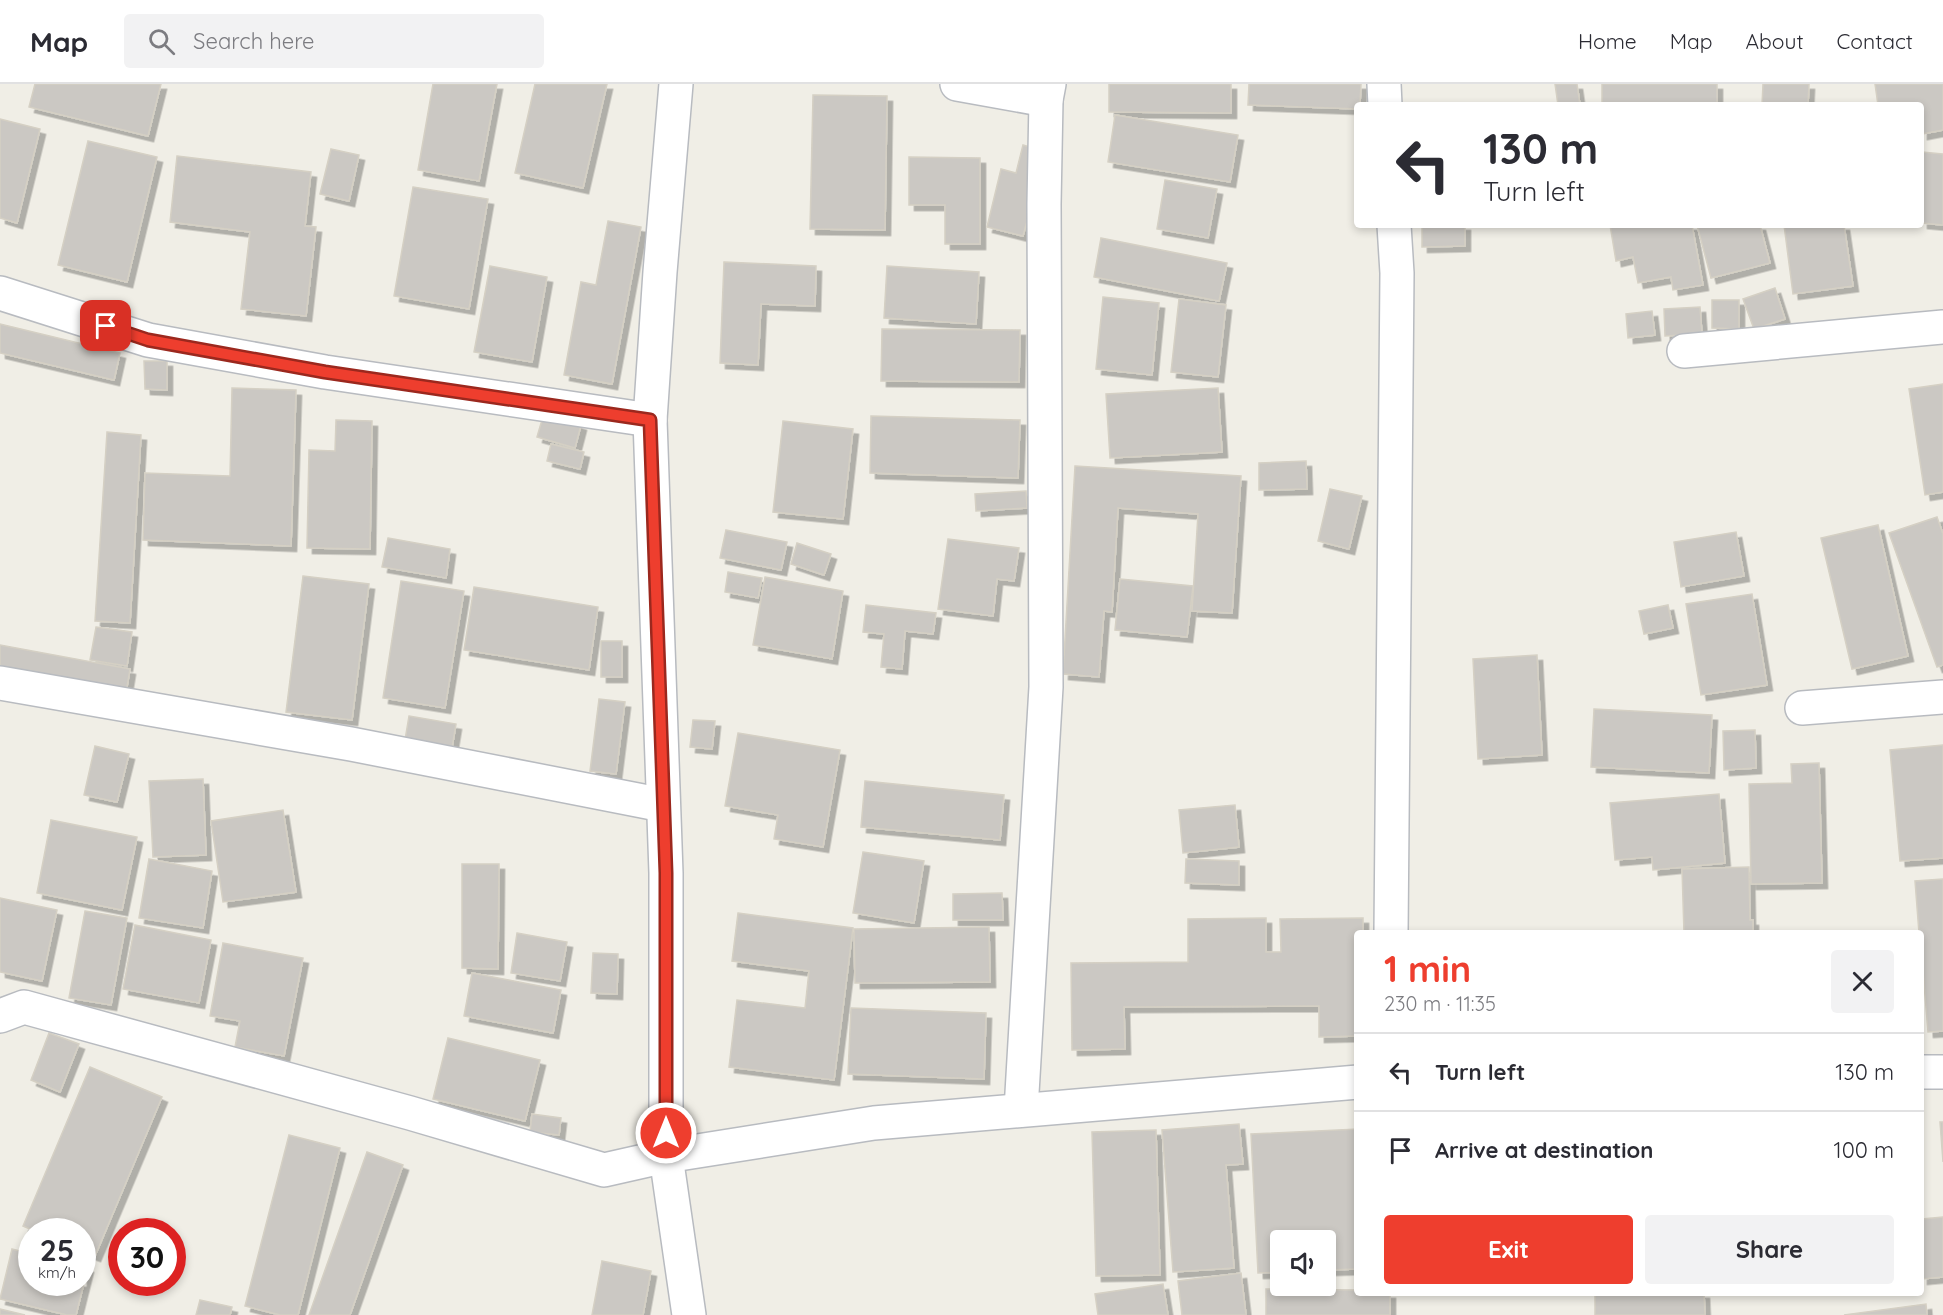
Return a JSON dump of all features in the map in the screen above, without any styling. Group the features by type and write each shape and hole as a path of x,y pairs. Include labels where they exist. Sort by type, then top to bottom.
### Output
{"street":[{"path":"676,84 650,420 666,873 666,1156 689,1315"},
{"path":"957,84 1048,92 1044,204 1046,687 1021,1110"},
{"path":"1384,84 1385,102"},
{"path":"1391,930 1397,273 1394,228"},
{"path":"0,293 148,340 325,372 650,420"},
{"path":"1684,351 1943,327"},
{"path":"0,683 351,744 663,805"},
{"path":"1802,708 1943,697"},
{"path":"0,1016 24,1007 410,1113 604,1170 666,1156 874,1123 1354,1082"},
{"path":"1924,1072 1943,1072"}],"building":[{"path":"35,84 161,84 148,136 29,107"},
{"path":"433,84 497,84 479,181 418,170"},
{"path":"535,84 607,84 583,188 515,173"},
{"path":"1109,84 1231,84 1231,113 1109,112"},
{"path":"1249,84 1361,84 1360,102 1354,102 1354,109 1248,105"},
{"path":"1555,84 1577,84 1580,102 1558,102"},
{"path":"1602,84 1717,84 1717,102 1602,102"},
{"path":"1763,84 1809,84 1808,102 1762,102"},
{"path":"1875,84 1943,84 1943,130 1924,134 1924,102 1878,102"},
{"path":"813,95 887,96 885,230 810,229"},
{"path":"1115,115 1238,135 1230,182 1108,162"},
{"path":"0,119 40,129 17,223 0,218"},
{"path":"88,141 157,157 127,282 58,265"},
{"path":"1023,145 1037,149 1038,181 1023,236 987,227 1001,169 1016,173"},
{"path":"331,149 359,155 349,201 320,194"},
{"path":"1924,152 1943,154 1943,225 1924,223"},
{"path":"177,156 311,172 305,226 316,227 306,316 241,309 250,232 170,222"},
{"path":"909,157 980,158 980,244 945,244 945,205 909,205"},
{"path":"1165,180 1217,189 1208,238 1157,229"},
{"path":"413,187 488,199 469,309 394,296"},
{"path":"608,221 641,227 612,384 564,375 581,282 596,285"},
{"path":"1422,228 1465,228 1465,246 1422,247"},
{"path":"1610,228 1693,228 1703,285 1673,290 1671,277 1638,283 1633,257 1616,261"},
{"path":"1698,228 1761,228 1770,263 1711,278"},
{"path":"1784,228 1844,228 1853,286 1793,294"},
{"path":"1101,238 1227,263 1219,301 1094,277"},
{"path":"724,262 816,266 815,306 761,304 758,365 720,363"},
{"path":"490,266 547,277 532,362 474,352"},
{"path":"887,266 979,272 976,324 884,318"},
{"path":"1775,288 1785,319 1754,329 1743,299"},
{"path":"1103,297 1159,303 1152,375 1096,369"},
{"path":"1179,299 1226,305 1218,377 1171,372"},
{"path":"1712,300 1739,300 1739,329 1712,328"},
{"path":"1700,307 1702,334 1665,336 1664,309"},
{"path":"1652,311 1655,335 1628,338 1626,314"},
{"path":"0,324 120,353 114,380 0,353"},
{"path":"882,329 1020,330 1019,382 881,381"},
{"path":"144,361 167,361 167,390 145,389"},
{"path":"1943,384 1943,492 1925,495 1909,389"},
{"path":"232,388 296,390 291,546 143,540 145,473 230,476"},
{"path":"1218,388 1222,452 1110,458 1106,394"},
{"path":"544,413 581,425 575,448 537,437"},
{"path":"871,416 1020,420 1018,478 870,473"},
{"path":"336,420 372,421 370,549 307,548 309,450 335,451"},
{"path":"783,421 853,429 843,519 773,512"},
{"path":"107,432 141,435 130,623 95,621"},
{"path":"551,444 584,452 580,469 547,461"},
{"path":"1306,461 1307,489 1259,490 1259,463"},
{"path":"1075,466 1241,476 1232,613 1192,611 1198,514 1118,508 1112,612 1104,611 1099,677 1063,674"},
{"path":"1330,489 1362,496 1349,549 1318,541"},
{"path":"1026,491 1027,508 976,511 975,494"},
{"path":"1937,517 1943,534 1943,665 1937,667 1889,533"},
{"path":"1878,525 1908,656 1852,669 1821,538"},
{"path":"726,530 787,542 781,570 720,558"},
{"path":"1736,532 1744,576 1681,587 1674,542"},
{"path":"388,538 450,549 446,578 382,567"},
{"path":"948,539 1019,548 1014,581 997,579 993,616 938,609"},
{"path":"797,543 831,554 824,575 791,564"},
{"path":"728,572 762,578 758,598 725,592"},
{"path":"303,576 369,584 352,720 286,712"},
{"path":"765,577 843,591 832,659 753,645"},
{"path":"1120,579 1193,586 1187,637 1115,630"},
{"path":"401,581 464,591 445,708 383,698"},
{"path":"474,587 598,607 589,670 464,650"},
{"path":"1752,594 1767,685 1701,695 1686,604"},
{"path":"866,605 936,613 933,634 905,631 902,669 881,667 884,634 863,632"},
{"path":"1668,605 1673,628 1644,634 1639,611"},
{"path":"96,627 132,632 127,666 90,660"},
{"path":"601,641 622,641 622,677 601,677"},
{"path":"0,645 130,669 125,699 0,675"},
{"path":"1537,655 1542,755 1478,759 1473,659"},
{"path":"599,699 625,702 616,774 590,771"},
{"path":"1594,709 1712,715 1709,773 1591,767"},
{"path":"409,716 456,724 452,748 405,740"},
{"path":"693,720 715,721 712,749 690,747"},
{"path":"1755,730 1756,768 1724,770 1723,731"},
{"path":"738,733 840,750 823,847 774,839 778,815 725,806"},
{"path":"1943,745 1943,858 1900,861 1890,750"},
{"path":"95,746 129,754 117,802 84,795"},
{"path":"1819,763 1822,883 1751,884 1749,784 1792,783 1791,764"},
{"path":"203,779 206,855 153,857 149,781"},
{"path":"865,781 1004,795 1000,840 861,827"},
{"path":"1719,794 1725,863 1653,870 1652,857 1615,860 1610,803"},
{"path":"1235,805 1239,847 1183,853 1179,810"},
{"path":"283,810 296,892 223,902 211,821"},
{"path":"51,820 137,837 122,910 37,893"},
{"path":"863,852 924,861 914,923 853,913"},
{"path":"149,859 212,871 203,928 139,918"},
{"path":"1186,859 1239,861 1239,885 1185,883"},
{"path":"462,864 499,864 498,969 462,968"},
{"path":"1749,867 1750,920 1753,920 1753,930 1684,930 1682,869"},
{"path":"1943,879 1943,1031 1928,1032 1924,983 1924,930 1919,930 1915,881"},
{"path":"1002,893 1003,920 953,920 953,894"},
{"path":"0,898 57,910 42,981 0,972"},
{"path":"85,911 127,918 111,1005 69,998"},
{"path":"738,913 853,928 834,1080 729,1067 737,1000 805,1008 809,971 732,961"},
{"path":"1266,918 1266,952 1281,952 1280,919 1363,918 1363,930 1354,930 1354,1036 1319,1037 1319,1006 1124,1007 1125,1049 1072,1050 1071,963 1188,962 1188,919"},
{"path":"135,925 211,940 199,1003 123,989"},
{"path":"989,927 990,982 855,983 854,929"},
{"path":"517,933 567,942 560,981 511,973"},
{"path":"223,943 303,958 284,1056 235,1047 240,1021 210,1016"},
{"path":"593,953 618,954 617,994 591,993"},
{"path":"472,973 561,990 553,1033 464,1016"},
{"path":"851,1008 986,1013 984,1079 848,1074"},
{"path":"49,1033 79,1044 60,1092 31,1080"},
{"path":"448,1038 540,1060 525,1121 433,1099"},
{"path":"90,1067 162,1097 111,1218 108,1218 108,1225 96,1254 96,1218 26,1218"},
{"path":"532,1114 561,1118 559,1135 530,1132"},
{"path":"1940,1122 1943,1122 1943,1162"},
{"path":"1239,1124 1243,1164 1226,1165 1234,1268 1173,1272 1162,1130"},
{"path":"1354,1129 1354,1269 1336,1270 1336,1230 1270,1230 1270,1272 1258,1273 1251,1134"},
{"path":"1156,1130 1160,1275 1096,1276 1092,1132"},
{"path":"289,1135 340,1148 298,1315 280,1315 245,1306"},
{"path":"367,1152 403,1165 350,1315 309,1315"},
{"path":"1943,1217 1943,1277 1924,1279 1924,1219"},
{"path":"12,1249 18,1250 18,1296 81,1296 76,1315 67,1315 0,1299"},
{"path":"602,1261 651,1271 643,1315 592,1315"},
{"path":"1241,1273 1246,1315 1182,1315 1178,1281"},
{"path":"1163,1284 1168,1315 1098,1315 1095,1294"},
{"path":"1266,1289 1270,1289 1270,1296 1336,1296 1336,1290 1354,1290 1354,1296 1390,1296 1390,1315 1266,1315"},
{"path":"1595,1296 1704,1296 1705,1315 1595,1315"},
{"path":"200,1300 232,1307 230,1315 196,1315"},
{"path":"1926,1304 1927,1315 1844,1315"},
{"path":"0,1309 25,1315 0,1315"}],"route":[{"path":"106,326 148,340 325,372 650,420 666,873 666,1133"}]}
